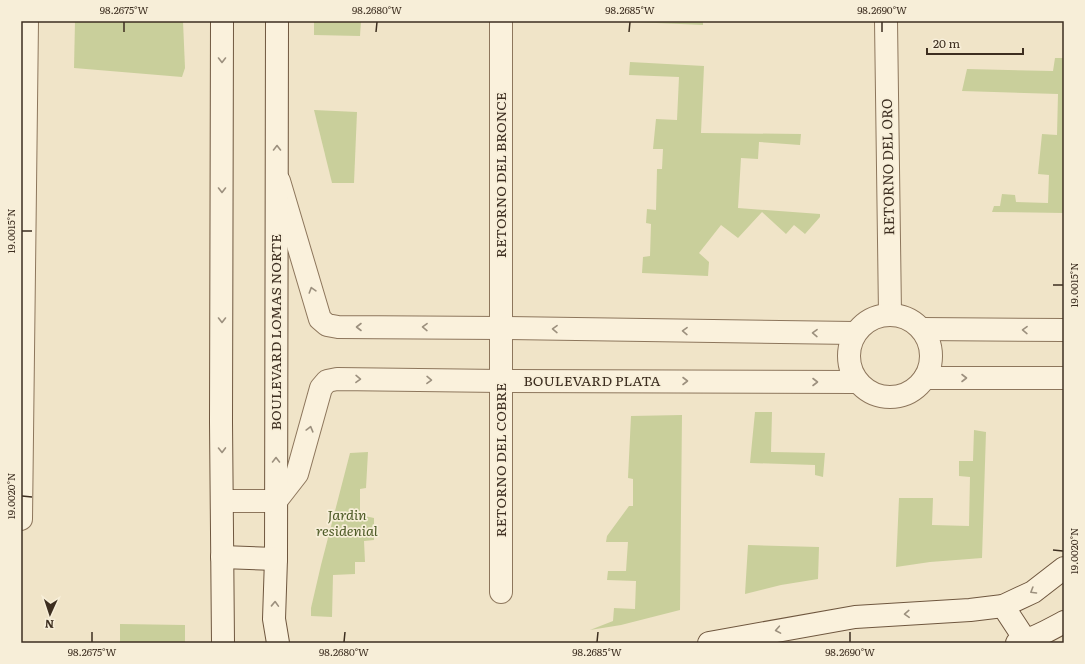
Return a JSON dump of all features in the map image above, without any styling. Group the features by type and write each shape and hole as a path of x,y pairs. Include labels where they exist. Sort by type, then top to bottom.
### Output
{"street":[{"path":"21,519 26,21"},
{"path":"222,21 223,643"},
{"name":"BOULEVARD LOMAS NORTE","path":"277,21 276,559 274,619 278,643"},
{"name":"RETORNO DEL BRONCE","path":"500,328 501,21"},
{"name":"RETORNO DEL ORO","path":"886,21 890,314"},
{"path":"276,172 320,319 327,325 338,327 854,333"},
{"path":"890,314 908,318 922,329 931,344 932,362 925,378 917,388 905,394 892,397 880,396 857,382 850,367 848,350 854,333 864,323 876,316 890,314"},
{"name":"RETORNO DEL COBRE","path":"500,328 501,592"},
{"path":"922,329 1064,330"},
{"name":"BOULEVARD PLATA","path":"276,501 297,474 321,388 327,381 338,378 501,381 857,382"},
{"path":"925,378 1064,378"},
{"path":"222,501 276,501"},
{"path":"222,557 276,559"},
{"path":"709,643 855,617 970,610 1003,606 1034,592 1064,568"},
{"path":"1003,606 1021,642 1044,633 1064,622"}],"green space":[{"path":"75,21 183,21 185,68 182,77 74,68"},
{"path":"314,21 361,21 360,36 314,35"},
{"path":"703,21 703,25 633,22"},
{"path":"1055,58 1064,58 1064,213 992,212 994,206 1000,206 1002,194 1015,195 1016,202 1048,203 1049,175 1038,174 1042,134 1057,135 1058,94 962,91 967,69 1053,71"},
{"path":"630,62 704,66 701,133 801,134 800,145 759,142 758,159 741,158 738,208 820,214 820,217 805,234 794,225 786,234 762,212 738,238 721,225 699,253 709,262 708,276 642,273 643,257 650,256 651,224 646,223 647,209 656,210 657,169 662,169 663,149 653,149 656,119 677,120 679,77 629,75"},
{"path":"314,110 357,112 354,183 332,183"},
{"path":"755,412 772,412 771,452 825,453 823,477 815,475 815,465 750,463"},
{"path":"682,415 680,610 621,625 590,630 613,621 614,608 635,609 636,581 607,580 608,571 626,571 628,542 606,542 607,536 629,506 633,506 633,479 628,478 631,416"},
{"path":"974,430 986,432 982,558 930,562 896,567 899,498 933,498 932,525 969,526 970,477 959,476 959,461 973,461"},
{"name":"Jardin residenial","path":"368,452 366,488 360,489 360,515 374,518 374,540 364,541 365,562 355,562 355,574 333,575 332,617 311,616 311,608 321,565 350,453"},
{"path":"748,545 819,547 818,579 781,585 745,594"},
{"path":"120,624 185,625 185,643 120,643"}]}
